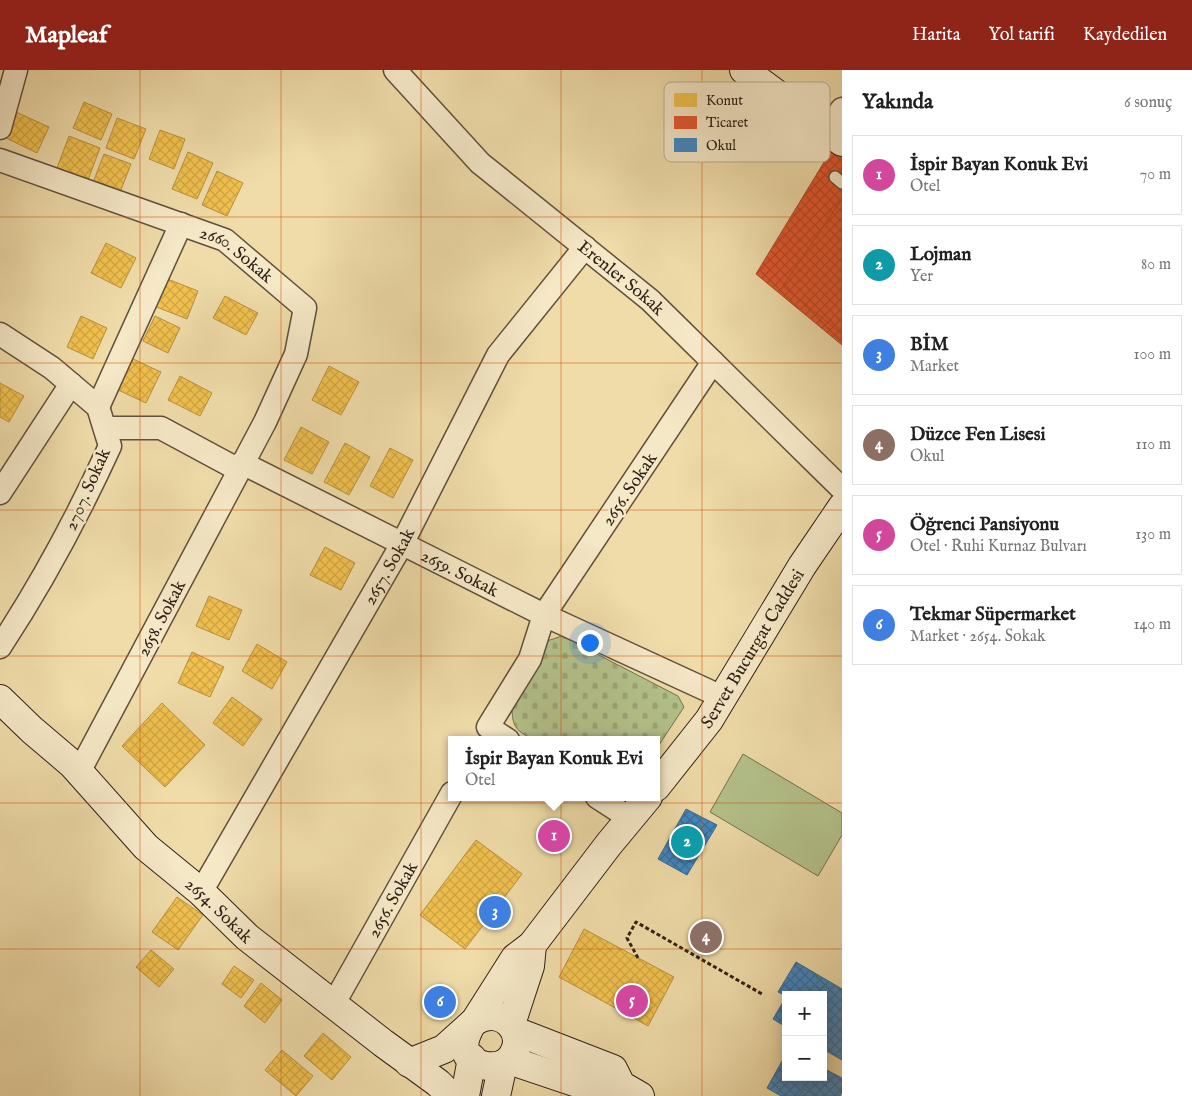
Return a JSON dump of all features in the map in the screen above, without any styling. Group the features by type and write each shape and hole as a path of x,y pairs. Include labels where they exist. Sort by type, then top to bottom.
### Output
{"street":[{"path":"0,128 16,70"},
{"name":"Erenler Sokak","path":"395,70 480,163 650,300 842,489"},
{"path":"744,70 764,82"},
{"name":"2660. Sokak","path":"0,160 225,240 306,308 296,354 265,422 241,467"},
{"path":"0,334 52,368 98,407 181,224"},
{"name":"2657. Sokak","path":"201,892 402,544 498,355 584,247"},
{"name":"2656. Sokak","path":"544,615 713,362"},
{"path":"0,493 71,384"},
{"name":"2707. Sokak","path":"0,647 30,601 83,505 110,446 98,407"},
{"name":"2659. Sokak","path":"105,428 161,428 544,615 722,697"},
{"name":"2658. Sokak","path":"79,772 241,467"},
{"name":"Servet Bucurgat Caddesi","path":"660,782 709,720 802,566 842,507"},
{"path":"485,734 530,659 544,615"},
{"name":"2654. Sokak","path":"0,699 79,772 146,847 201,892 246,937 384,1044 438,1083 448,1092 449,1096"},
{"name":"2656. Sokak","path":"333,1005 448,800"},
{"path":"603,801 631,819"},
{"path":"631,1091 604,1092 506,1062 484,1066 471,1057 465,1049 466,1034 515,958 532,944 609,844 645,801"},
{"path":"496,1096 506,1062 516,1045 513,1027 530,966 532,944"},
{"path":"409,1063 444,1049 472,1024 489,1015 501,1017 513,1027 613,1069 631,1091"},
{"path":"409,1063 451,1061 471,1057"},
{"path":"465,1096 471,1057"},
{"path":"564,1096 594,1088"}],"path":[{"path":"638,958 627,938 636,922 762,994"}],"green space":[{"path":"562,636 678,696 684,707 660,743 660,736 526,736 523,734 513,721 512,710 547,641"},
{"path":"743,754 842,813 842,835 818,876 710,812"}],"building: Konut":[{"path":"84,102 112,114 101,140 73,128"},
{"path":"16,112 49,127 37,153 4,137"},
{"path":"117,118 146,129 134,159 106,148"},
{"path":"160,130 185,139 174,169 149,159"},
{"path":"69,136 100,148 88,180 57,168"},
{"path":"188,152 213,163 197,199 172,189"},
{"path":"104,154 131,164 119,195 92,185"},
{"path":"217,171 243,183 227,216 202,205"},
{"path":"106,243 136,258 121,288 91,273"},
{"path":"165,278 198,291 187,319 154,306"},
{"path":"225,296 258,313 246,335 213,318"},
{"path":"81,316 107,328 93,359 67,347"},
{"path":"155,316 180,328 168,353 143,341"},
{"path":"131,358 161,372 146,403 116,389"},
{"path":"329,366 359,382 341,415 312,400"},
{"path":"180,376 212,393 200,416 168,400"},
{"path":"0,383 24,396 9,422 0,417"},
{"path":"301,427 329,442 312,474 284,460"},
{"path":"345,443 370,457 349,495 324,482"},
{"path":"390,448 413,460 393,498 370,486"},
{"path":"325,547 355,563 341,590 310,575"},
{"path":"209,596 242,610 229,640 196,626"},
{"path":"257,644 287,662 272,689 242,671"},
{"path":"192,652 224,667 210,697 178,683"},
{"path":"232,697 262,719 243,746 213,723"},
{"path":"162,703 205,745 165,787 122,746"},
{"path":"476,840 522,874 465,949 420,915"},
{"path":"177,897 203,915 178,950 152,932"},
{"path":"584,929 674,977 648,1026 559,977"},
{"path":"151,950 174,969 159,987 136,967"},
{"path":"234,966 254,980 241,998 222,984"},
{"path":"261,983 282,1000 265,1023 244,1006"},
{"path":"323,1033 351,1057 332,1080 304,1056"},
{"path":"282,1050 313,1076 296,1096 265,1070"}],"building: Ticaret":[{"path":"832,149 842,157 842,345 756,274 824,162 830,162"},
{"path":"842,199 842,334 783,286"}],"building: Okul":[{"path":"686,809 717,825 687,875 658,859"},
{"path":"796,962 842,989 842,1060 827,1051 827,991 782,991 782,994 778,992"},
{"path":"782,1004 782,1025 773,1019"},
{"path":"782,1061 782,1081 827,1081 827,1070 842,1078 842,1092 840,1096 817,1096 804,1089 799,1096 781,1096 767,1088"},
{"path":"804,1089 817,1096 799,1096"}],"place":[{"name":"İspir Bayan Konuk Evi","path":"554,836"},
{"name":"Lojman","path":"687,842"},
{"name":"BİM","path":"495,912"},
{"name":"Düzce Fen Lisesi","path":"706,937"},
{"name":"Öğrenci Pansiyonu","path":"632,1001"},
{"name":"Tekmar Süpermarket","path":"440,1002"}]}
